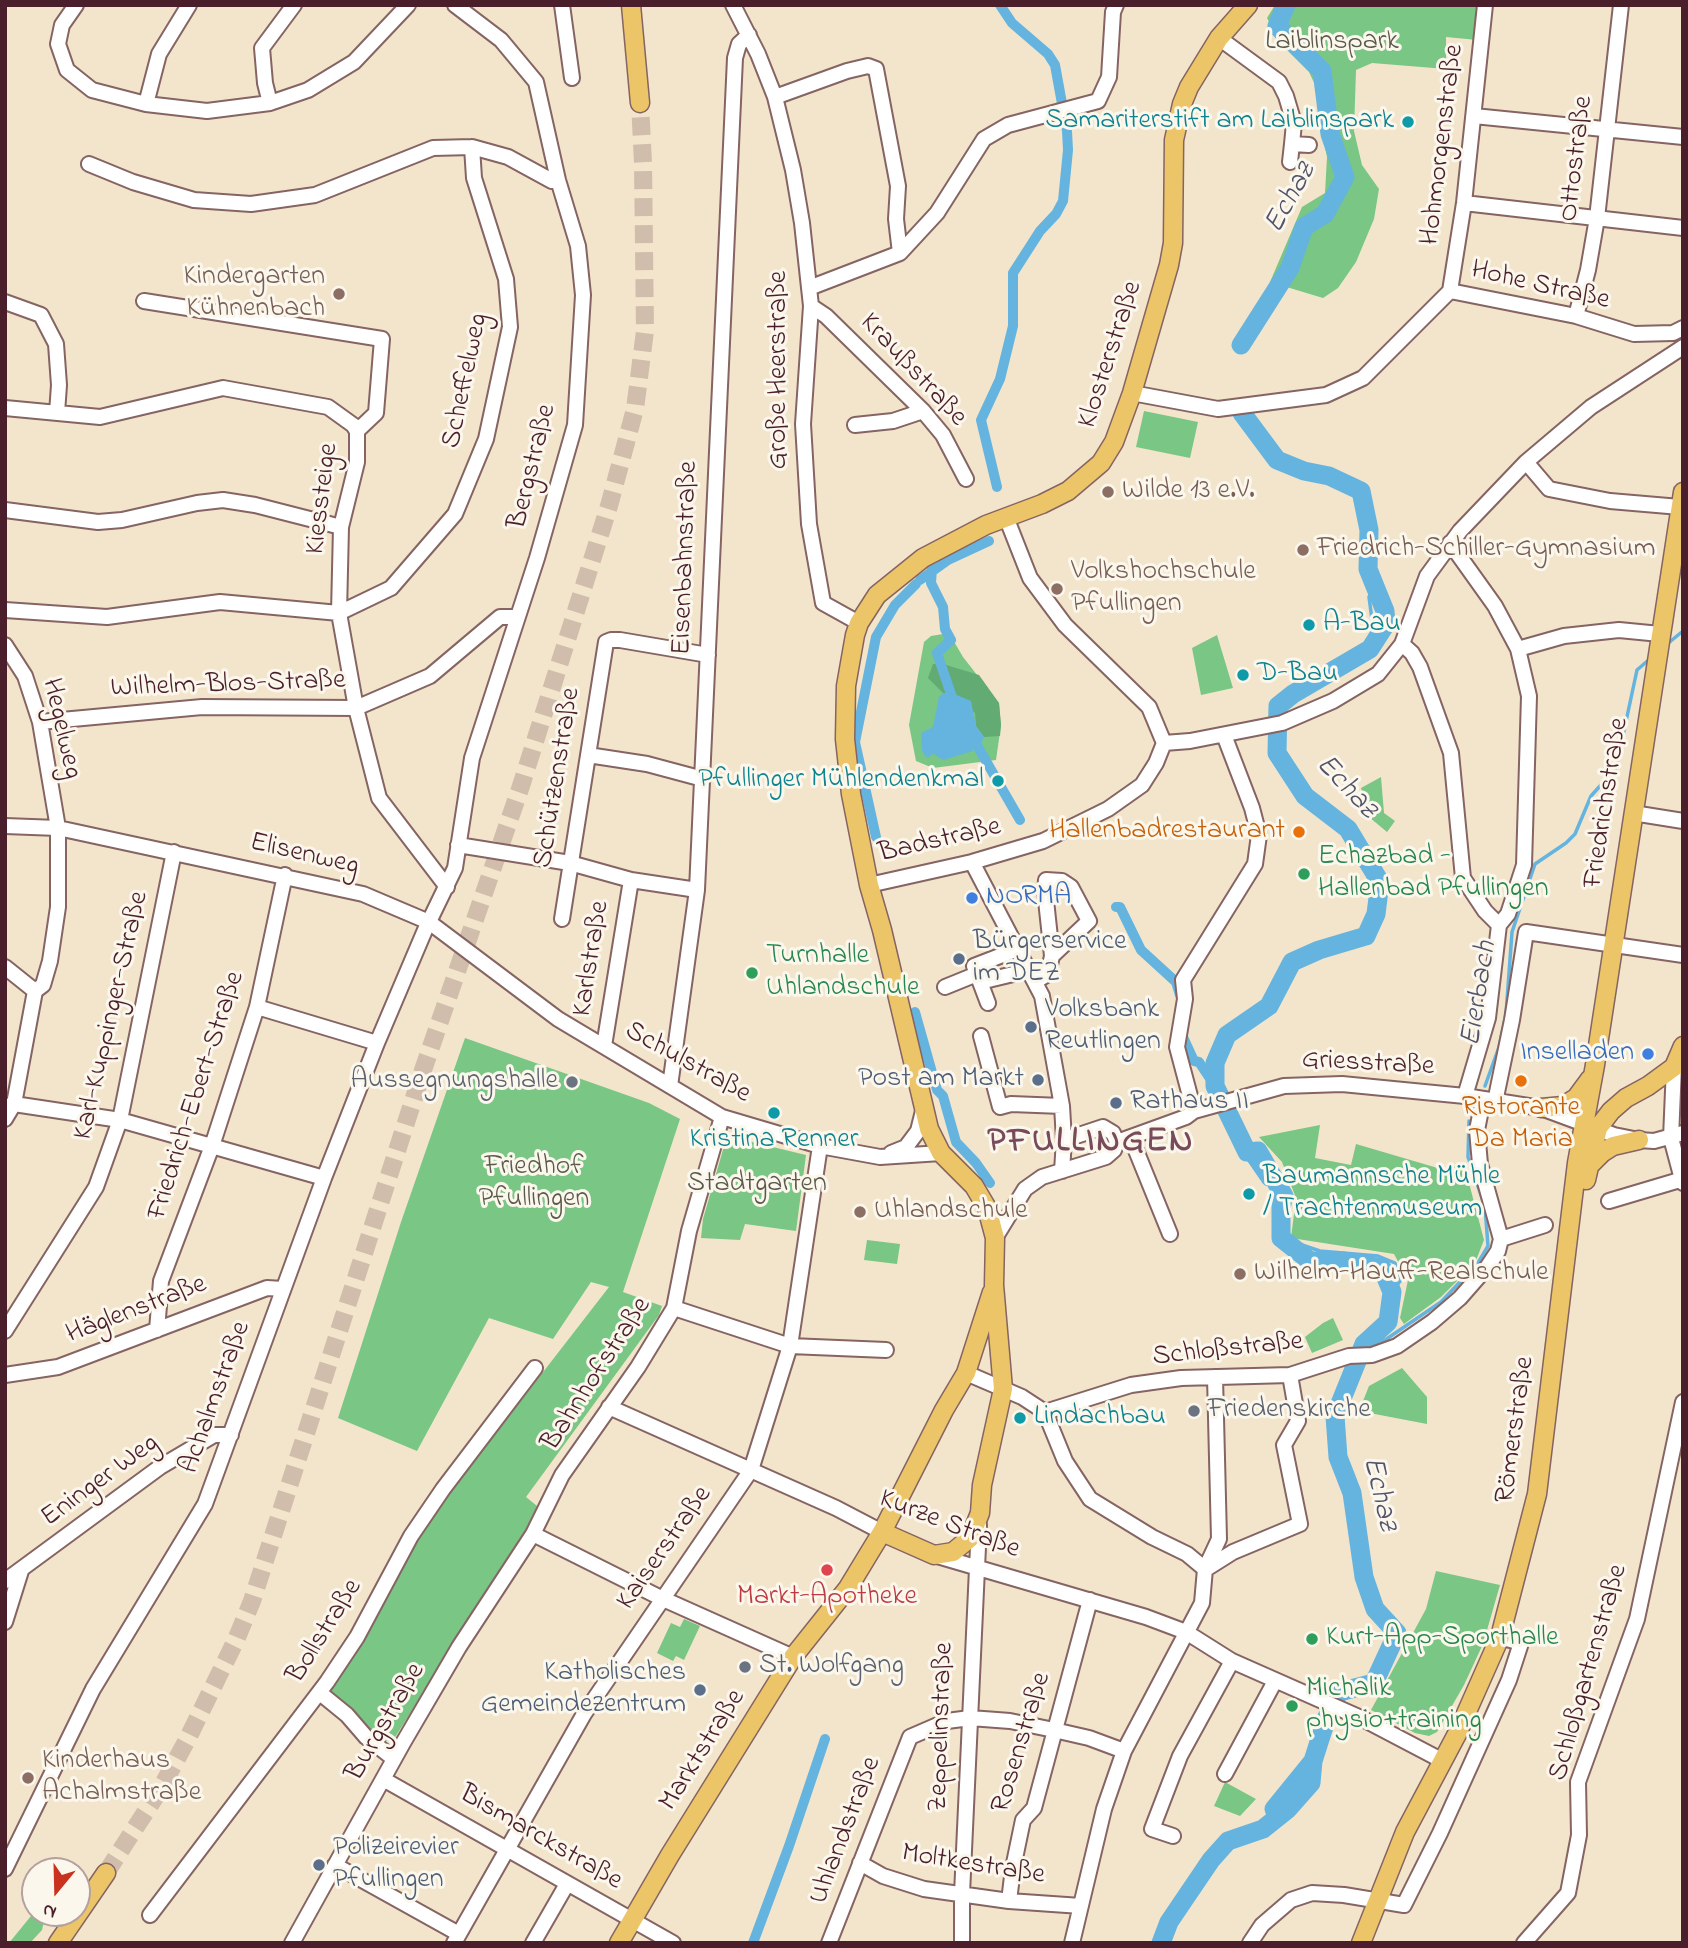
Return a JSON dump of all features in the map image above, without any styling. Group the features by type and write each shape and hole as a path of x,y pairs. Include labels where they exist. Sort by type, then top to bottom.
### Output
{"main road":[{"path":"631,5 639,103"},
{"name":"Klosterstraße","path":"1006,517 1042,504 1089,476 1114,442 1132,393 1169,265 1173,243 1174,140 1182,104 1189,87 1219,38 1248,5"},
{"name":"Friedrichstraße","path":"1591,1125 1592,1076 1682,499"},
{"path":"994,1285 995,1238 987,1208 974,1186 941,1153 929,1129 925,1103 869,885 851,794 845,739 846,686 859,623 877,595 923,558 1006,517"},
{"path":"1591,1125 1674,1067 1683,1046"},
{"path":"1541,1108 1563,1106 1576,1098 1592,1076"},
{"name":"Römerstraße","path":"1571,1227 1588,1167 1591,1125"},
{"name":"Römerstraße","path":"1361,1943 1405,1832 1443,1761 1500,1637 1537,1494 1575,1178 1591,1125"},
{"path":"1588,1167 1614,1146 1639,1140"},
{"name":"Marktstraße","path":"619,1943 793,1657 848,1588 882,1532 944,1410 966,1373 994,1285"},
{"name":"Zeppelinstraße","path":"934,1555 953,1552 970,1538 980,1513 982,1485 1003,1389 994,1285"},
{"name":"Kurze Straße","path":"882,1532 934,1555"},
{"path":"58,1943 106,1873"}],"street":[{"path":"76,5 62,25 58,44 67,70 92,90 146,104 207,111 270,103 308,90 354,62 408,5"},
{"path":"146,104 159,54 189,5"},
{"path":"270,103 262,48 293,5"},
{"name":"Bergstraße","path":"429,922 454,868 472,758 575,425 583,295 578,246 558,180 536,82 501,40 455,5"},
{"path":"562,5 572,78"},
{"name":"Große Heerstraße","path":"733,5 775,97 797,190 811,306 803,424 809,524 823,603 859,623"},
{"path":"809,289 900,253 937,213 984,138 1008,125 1098,101 1109,77 1113,12 1116,5"},
{"name":"Hohmorgenstraße","path":"1450,291 1464,203 1485,5"},
{"name":"Ottostraße","path":"1576,316 1597,218 1620,5"},
{"name":"Eisenbahnstraße","path":"670,1086 697,890 735,58 739,44 749,36"},
{"path":"1219,38 1279,82 1294,123 1290,162"},
{"path":"775,97 847,71 868,66 877,69 898,187 895,219 900,253"},
{"path":"1474,116 1683,137"},
{"path":"1292,144 1309,145"},
{"path":"89,164 133,182 194,200 251,204 315,195 433,148 472,148 508,157 552,181 558,180"},
{"name":"Scheffelweg","path":"5,610 107,617 220,602 339,612 391,588 455,514 486,439 510,327 506,279 474,178 472,148"},
{"path":"1464,203 1683,228"},
{"name":"Hohe Straße","path":"1132,393 1198,407 1231,408 1326,395 1363,378 1450,291 1576,316 1633,334 1673,333 1683,328"},
{"name":"Kiessteige","path":"144,301 382,340 376,413 357,431 358,462 341,527 339,612 356,708 379,798 447,887"},
{"path":"5,302 41,315 56,344 59,385 57,414"},
{"name":"Kraußstraße","path":"811,306 826,316 923,411 943,435 966,479"},
{"path":"1006,517 1030,578 1065,625 1149,707 1164,743 1224,735 1282,723 1333,701 1378,674 1402,644 1427,576 1450,543 1526,462 1591,407 1683,347"},
{"path":"1660,362 1683,361"},
{"path":"5,408 100,417 223,388 328,407 357,431"},
{"path":"855,425 893,421 923,411"},
{"path":"1526,462 1549,489 1610,501 1682,499"},
{"path":"5,510 98,522 122,520 181,506 223,500 255,505 341,527"},
{"path":"1450,543 1496,606 1518,649 1529,696 1524,864 1508,914 1499,925 1476,1129 1480,1164 1501,1239 1545,1225"},
{"name":"Wilhelm-Blos-Straße","path":"40,722 202,707 356,708 430,676 500,617 517,617"},
{"path":"1518,649 1564,636 1619,630 1660,634"},
{"name":"Schützenstraße","path":"562,919 604,645 613,640 708,655"},
{"path":"1402,644 1412,653 1420,667 1451,753 1463,878 1485,911 1499,925"},
{"name":"Hegelweg","path":"5,645 25,676 40,722 58,828 58,907 50,961 43,985 35,991 9,1105"},
{"path":"1194,1111 1177,1047 1185,999 1184,980 1255,864 1259,835 1254,813 1224,735"},
{"name":"Badstraße","path":"869,885 1023,848 1079,825 1142,785 1156,763 1164,743"},
{"path":"587,755 647,764 704,779"},
{"path":"1633,813 1683,821"},
{"name":"Elisenweg","path":"5,826 58,828 363,894 429,922 558,1019"},
{"path":"458,845 570,863 631,880 697,890"},
{"name":"Karl-Kuppinger-Straße","path":"5,1331 96,1187 120,1120 174,852"},
{"path":"972,862 1042,996 1062,1106 1062,1171"},
{"name":"Friedrich-Ebert-Straße","path":"157,1330 161,1281 212,1146 257,1007 285,875"},
{"name":"Karlstraße","path":"604,1046 631,880"},
{"path":"945,987 979,978 1048,974 1052,956 1046,880 1062,881 1071,887 1089,921 1052,956"},
{"name":"Achalmstraße","path":"5,1869 93,1689 205,1504 324,1178 377,1043 429,922"},
{"path":"1481,1100 1512,1020 1526,932 1683,955"},
{"path":"988,1003 974,966 1018,948"},
{"path":"5,967 35,991"},
{"path":"257,1007 377,1043"},
{"name":"Schulstraße","path":"558,1019 722,1117 820,1146 880,1157 941,1153"},
{"path":"981,1037 1000,1107 1011,1104 1062,1106"},
{"path":"1609,1201 1682,1180 1674,1067"},
{"name":"Griesstraße","path":"1124,1140 1186,1117 1194,1111 1284,1086 1342,1084 1541,1108 1614,1135 1639,1140 1654,1141 1677,1136"},
{"path":"880,1157 906,1147 918,1131 925,1103"},
{"path":"5,1119 9,1105 120,1120 324,1178"},
{"name":"Bahnhofstraße","path":"533,1534 562,1475 638,1367 674,1308 689,1231 722,1117"},
{"path":"1064,1140 1103,1127 1124,1140 1170,1234"},
{"path":"995,1238 1025,1189 1042,1177 1106,1157 1124,1140"},
{"name":"Kaiserstraße","path":"456,1938 584,1714 751,1470 790,1346 820,1146"},
{"name":"Schloßstraße","path":"1045,1412 1131,1385 1181,1378 1290,1375 1349,1356 1372,1355 1397,1346 1461,1298 1488,1266 1498,1251 1501,1239"},
{"name":"Häglenstraße","path":"5,1375 58,1367 267,1288 283,1289"},
{"path":"674,1308 790,1346 886,1350"},
{"name":"Bollstraße","path":"150,1915 320,1693 357,1637 411,1536 443,1489 535,1368"},
{"path":"966,1373 1022,1397 1045,1412 1065,1461 1090,1499 1152,1537 1187,1553 1205,1569"},
{"path":"1205,1569 1233,1552 1300,1524 1284,1445 1298,1421 1290,1375"},
{"path":"1072,1943 1104,1809 1124,1751 1202,1603 1205,1569 1219,1539 1215,1377"},
{"name":"Schloßgartenstraße","path":"1524,1943 1568,1893 1579,1835 1578,1782 1637,1619 1683,1402"},
{"name":"Kurze Straße","path":"609,1407 882,1532"},
{"name":"Eninger Weg","path":"5,1581 160,1467 214,1435 231,1435"},
{"name":"Zeppelinstraße","path":"962,1943 980,1513"},
{"path":"533,1534 661,1598 793,1657"},
{"name":"Burgstraße","path":"292,1943 394,1759 460,1647 533,1534"},
{"name":"Kurze Straße","path":"934,1555 1090,1600 1186,1632 1232,1661 1349,1713 1443,1761"},
{"path":"5,1622 21,1571"},
{"name":"Rosenstraße","path":"1009,1901 1023,1820 1034,1808 1090,1600"},
{"path":"1250,1943 1262,1925 1291,1900 1312,1893 1344,1895 1377,1902 1391,1901 1404,1905 1440,1833 1509,1680 1521,1643 1500,1637"},
{"path":"1172,1836 1152,1829 1180,1756 1232,1661"},
{"path":"1225,1774 1275,1681"},
{"path":"320,1693 347,1715 366,1737 394,1759"},
{"path":"970,1718 1010,1721 1054,1730 1089,1738 1124,1751"},
{"name":"Uhlandstraße","path":"829,1943 910,1737 947,1721 970,1718"},
{"name":"Bismarckstraße","path":"383,1779 673,1943"},
{"name":"Moltkestraße","path":"860,1863 883,1876 923,1889 1009,1901 1082,1906"},
{"path":"335,1866 456,1938"},
{"path":"534,1943 567,1884"}],"green space":[{"name":"Laiblinspark","path":"1275,5 1481,5 1477,40 1446,37 1446,69 1372,63 1356,70 1354,131 1362,165 1379,189 1374,219 1356,262 1338,288 1323,298 1270,282 1302,207 1325,193 1327,157 1322,133 1324,111 1318,91 1309,72 1282,45 1267,18"},
{"path":"1144,411 1198,422 1190,458 1136,447"},
{"path":"949,633 963,657 999,703 1001,725 996,760 933,768 916,761 909,725 924,642 931,636"},
{"path":"1217,635 1233,688 1201,695 1192,648"},
{"path":"933,664 943,664 979,675 999,703 1000,736 984,737 976,726 975,713 952,693 943,693 928,678"},
{"path":"1381,777 1384,813 1395,821 1387,832 1369,817 1361,788"},
{"name":"Friedhof Pfullingen","path":"465,1038 649,1103 680,1119 623,1292 662,1306 659,1315 526,1497 537,1506 521,1539 392,1742 366,1737 320,1693 443,1489 454,1487 609,1287 591,1282 553,1339 489,1318 417,1451 338,1418 401,1222"},
{"path":"1320,1125 1315,1158 1351,1165 1356,1144 1441,1169 1464,1164 1484,1240 1475,1263 1441,1297 1404,1324 1400,1318 1408,1280 1394,1254 1291,1238 1296,1198 1282,1162 1259,1137"},
{"name":"Stadtgarten","path":"727,1136 806,1155 796,1231 745,1224 740,1240 701,1238 703,1219"},
{"path":"867,1240 900,1244 897,1264 864,1260"},
{"path":"1333,1318 1343,1340 1312,1353 1305,1337"},
{"path":"1402,1368 1427,1397 1427,1424 1359,1411 1369,1386"},
{"path":"1436,1571 1500,1585 1483,1644 1464,1685 1437,1732 1429,1736 1415,1733 1371,1710 1426,1609"},
{"path":"684,1619 700,1626 684,1660 676,1656 673,1661 657,1653 671,1623 680,1627"},
{"path":"1225,1782 1256,1799 1240,1816 1214,1806"},
{"path":"22,1927 43,1927 30,1943 9,1943"}],"water":[{"path":"943,693 952,693 971,701 976,726 984,737 981,743 972,748 973,751 943,760 932,753 929,758 925,756 921,733 933,727 939,697"}],"waterway":[{"path":"997,487 981,420 1000,379 1013,326 1013,273 1063,201 1068,150 1055,65 1048,54 1012,23 1000,5"},
{"name":"Echaz","path":"1241,345 1290,268 1304,227 1325,214 1345,177 1330,134 1322,71 1277,26 1286,5"},
{"name":"Echaz","path":"1161,1943 1169,1922 1211,1860 1228,1841 1263,1829 1288,1809 1311,1783 1313,1761 1327,1717 1339,1692 1374,1683 1397,1633 1375,1609 1364,1577 1352,1493 1338,1457 1335,1416 1364,1344 1388,1322 1392,1292 1382,1268 1344,1261 1310,1261 1281,1238 1281,1207 1284,1196 1258,1151 1247,1152 1215,1086 1215,1063 1227,1035 1269,1006 1292,962 1319,950 1366,936 1376,914 1380,882 1348,829 1305,796 1277,753 1278,706 1293,694 1370,649 1386,624 1385,611 1368,569 1369,530 1361,491 1329,476 1304,471 1277,460 1242,413"},
{"path":"920,580 948,560 989,541"},
{"path":"932,569 931,583 943,607 945,629 951,640 937,653 955,706"},
{"path":"876,837 855,742 876,637 895,605 916,584"},
{"path":"1375,587 1369,597 1375,642"},
{"name":"Eierbach","path":"1666,645 1683,631"},
{"name":"Eierbach","path":"1485,1086 1499,1047 1506,1014 1512,932 1535,864 1575,834 1591,796 1616,768 1637,670 1652,657"},
{"path":"971,735 1020,820"},
{"path":"1116,907 1120,907 1141,950 1176,982 1180,995"},
{"path":"915,1012 937,1090 943,1096 956,1142 990,1183"},
{"path":"1183,1037 1194,1061 1199,1062 1215,1086"},
{"name":"Eierbach","path":"1364,1344 1385,1340 1441,1302 1478,1263 1488,1246 1485,1207 1468,1157 1469,1121"},
{"name":"Echaz","path":"1247,1152 1267,1181"},
{"name":"Echaz","path":"1273,1195 1281,1207"},
{"path":"1281,1238 1320,1251 1378,1256 1395,1263 1401,1280 1392,1292"},
{"path":"753,1943 825,1739"},
{"name":"Echaz","path":"1274,1809 1313,1761"}],"tunnel":[{"path":"106,1873 161,1788 187,1740 252,1601 422,1073 521,786 609,506 635,409 645,331 640,103"}],"place":[{"name":"Samariterstift am Laiblinspark","path":"1408,122"},
{"name":"Kindergarten Kühnenbach","path":"339,294"},
{"name":"Wilde 13 e.V.","path":"1108,492"},
{"name":"Friedrich-Schiller-Gymnasium","path":"1303,550"},
{"name":"Volkshochschule Pfullingen","path":"1057,589"},
{"name":"A-Bau","path":"1309,625"},
{"name":"D-Bau","path":"1243,675"},
{"name":"Pfullinger Mühlendenkmal","path":"998,781"},
{"name":"Hallenbadrestaurant","path":"1299,832"},
{"name":"Echazbad - Hallenbad Pfullingen","path":"1304,874"},
{"name":"NORMA","path":"972,898"},
{"name":"Bürgerservice im DEZ","path":"959,959"},
{"name":"Turnhalle Uhlandschule","path":"752,973"},
{"name":"Volksbank Reutlingen","path":"1031,1027"},
{"name":"Inselladen","path":"1648,1054"},
{"name":"Post am Markt","path":"1038,1080"},
{"name":"Ristorante Da Maria","path":"1521,1081"},
{"name":"Aussegnungshalle","path":"572,1082"},
{"name":"Rathaus II","path":"1116,1103"},
{"name":"Kristina Renner","path":"774,1113"},
{"name":"Baumannsche Mühle / Trachtenmuseum","path":"1249,1194"},
{"name":"Uhlandschule","path":"860,1212"},
{"name":"Wilhelm-Hauff-Realschule","path":"1240,1274"},
{"name":"Friedenskirche","path":"1194,1411"},
{"name":"Lindachbau","path":"1020,1418"},
{"name":"Markt-Apotheke","path":"827,1570"},
{"name":"Kurt-App-Sporthalle","path":"1312,1639"},
{"name":"St. Wolfgang","path":"745,1667"},
{"name":"Katholisches Gemeindezentrum","path":"700,1690"},
{"name":"Michalik physio+training","path":"1292,1706"},
{"name":"Kinderhaus Achalmstraße","path":"28,1778"},
{"name":"Polizeirevier Pfullingen","path":"319,1865"}],"district":[{"name":"PFULLINGEN","path":"1091,1144"}]}
